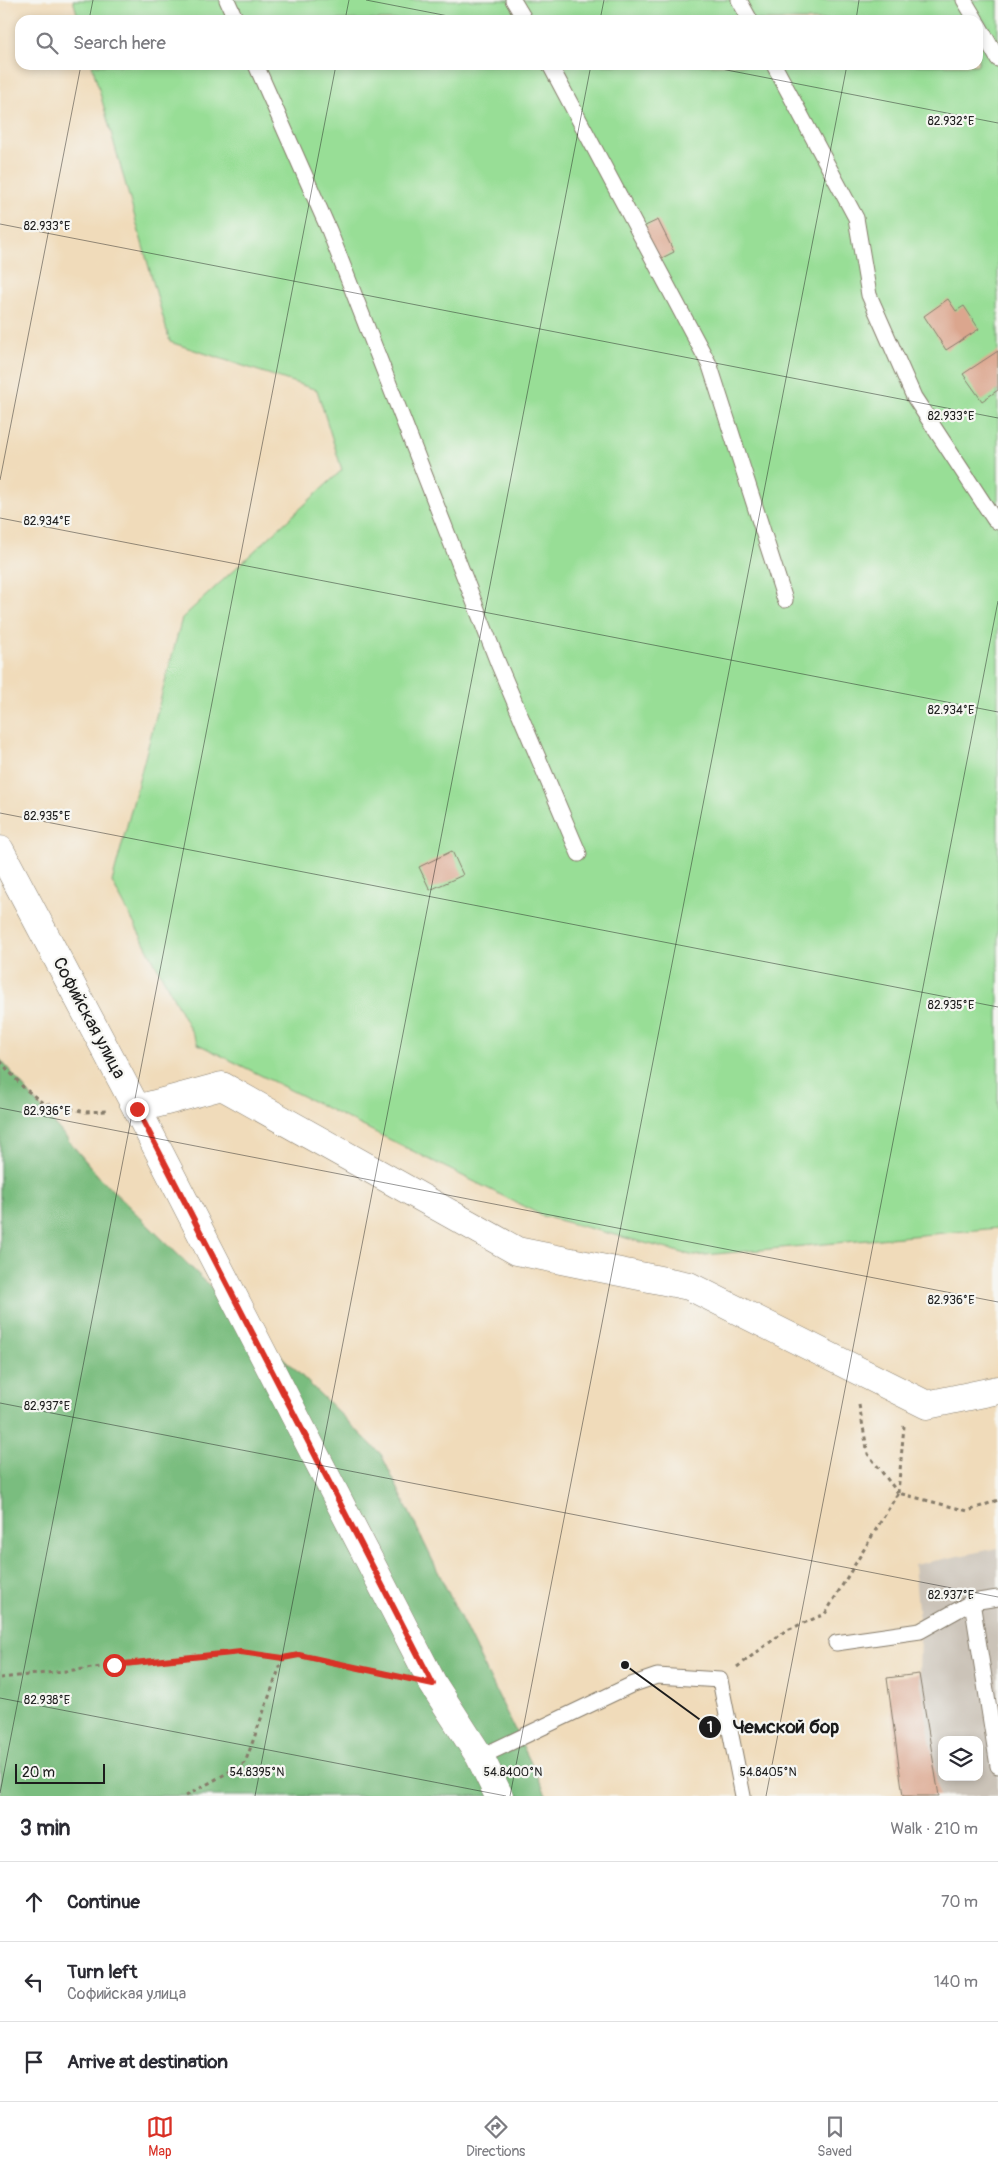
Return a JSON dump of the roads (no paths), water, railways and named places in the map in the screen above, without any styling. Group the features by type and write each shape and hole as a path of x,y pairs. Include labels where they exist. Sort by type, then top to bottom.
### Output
{"main road":[{"name":"Софийская улица","path":"0,850 137,1109 433,1684 480,1757 499,1796"},
{"path":"137,1109 222,1086 517,1251 689,1286 927,1405 998,1390"}],"lane":[{"path":"227,0 234,15"},
{"path":"514,0 522,15"},
{"path":"739,0 747,15"},
{"path":"964,0 973,15"},
{"path":"983,32 998,58"},
{"path":"258,70 329,230 498,663 578,854"},
{"path":"553,70 710,366 785,600"},
{"path":"777,70 856,218 869,295 914,397 994,519 998,522"},
{"path":"836,1643 920,1631 972,1602 998,1598"},
{"path":"972,1602 998,1766"},
{"path":"480,1757 631,1685 657,1676 720,1680 744,1796"}],"place":[{"name":"Чемской бор","path":"625,1665"}]}
